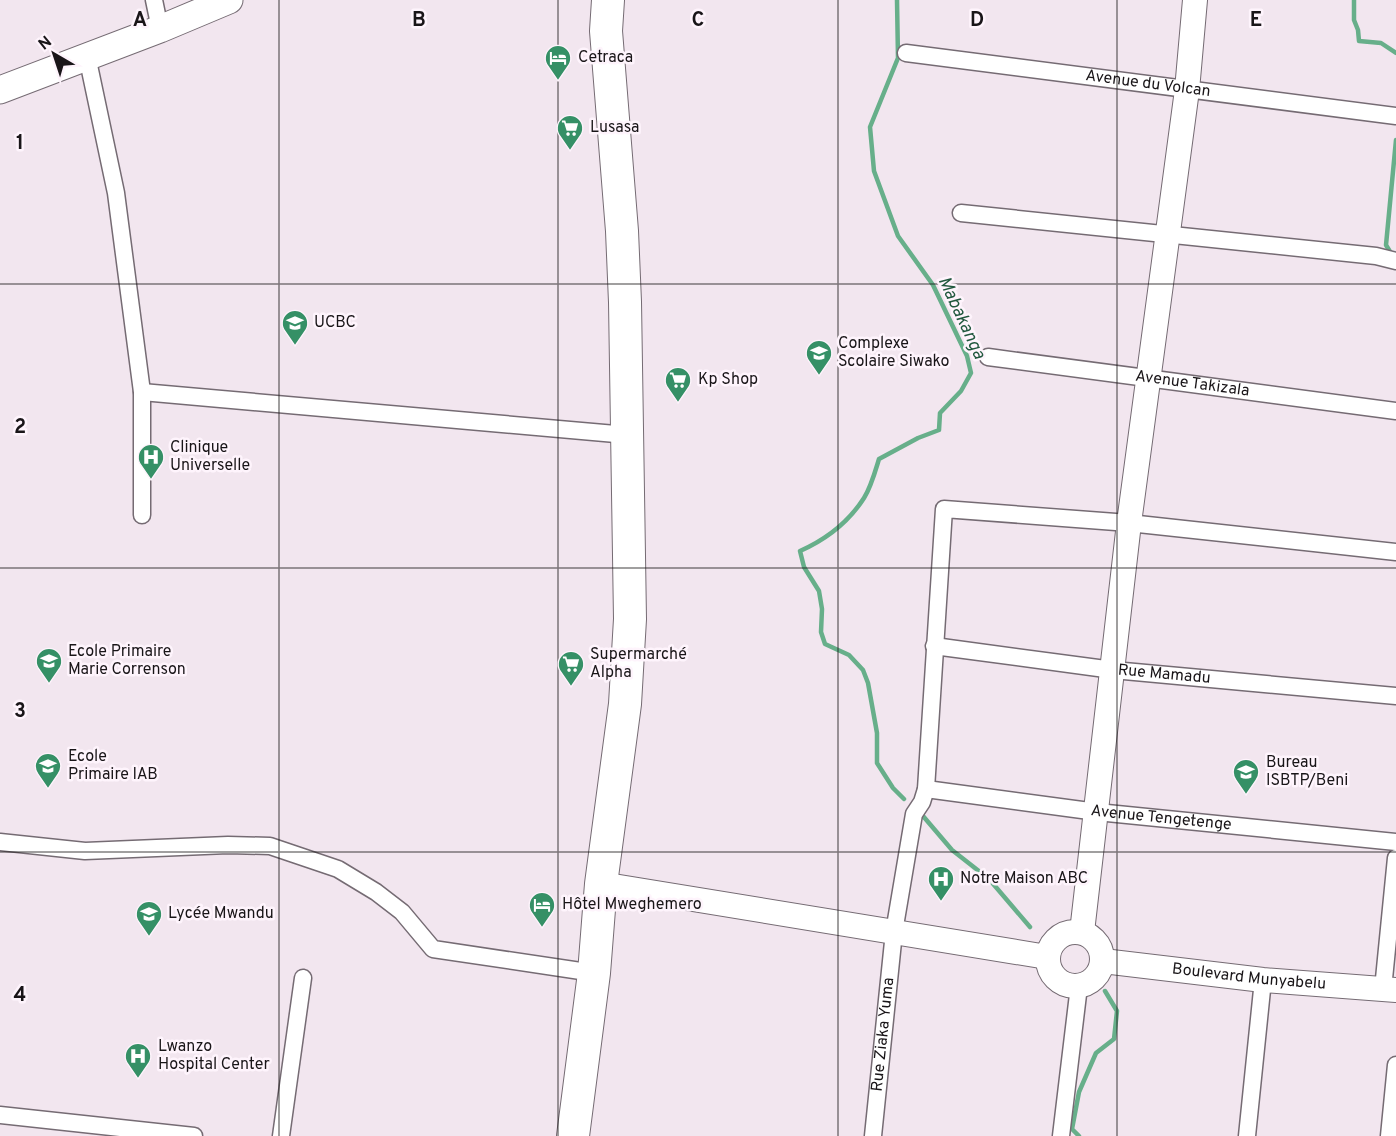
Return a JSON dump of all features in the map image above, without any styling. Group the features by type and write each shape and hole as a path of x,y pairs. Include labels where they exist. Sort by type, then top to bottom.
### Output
{"highway":[{"path":"573,1136 594,973 601,884 625,704 630,619 626,302 606,31 608,0"}],"main road":[{"path":"0,90 229,0"}],"street":[{"path":"154,0 160,29"},
{"path":"1082,932 1130,523 1187,90 1195,0"},
{"name":"Avenue du Volcan","path":"906,53 1393,116"},
{"path":"87,56 116,193 142,392 142,515"},
{"path":"961,213 1168,233 1376,256 1396,261"},
{"name":"Avenue Takizala","path":"988,357 1396,411"},
{"path":"142,392 627,435"},
{"name":"Rue Ziaka Yuma","path":"873,1136 894,932 921,802 944,509 1130,523"},
{"path":"1130,523 1396,552"},
{"name":"Rue Mamadu","path":"934,646 1113,670 1396,696"},
{"name":"Avenue Tengetenge","path":"921,802 1097,812 1396,842"},
{"path":"0,842 85,851 228,845 270,846 338,869 376,892 402,912 433,949 594,973"},
{"path":"1389,989 1396,858"},
{"path":"601,884 1047,957"},
{"path":"1070,931 1082,932 1091,936 1098,943 1103,961 1095,977 1088,983 1079,986 1067,985 1056,979 1049,969 1047,957 1051,945 1059,936 1070,931"},
{"name":"Boulevard Munyabelu","path":"1103,961 1263,980 1389,989"},
{"path":"281,1136 303,978"},
{"path":"1247,1136 1263,980"},
{"path":"1061,1136 1079,986"},
{"path":"1389,1136 1396,1065"},
{"path":"0,1115 194,1136"}],"waterway":[{"name":"Mabakanga","path":"897,0 898,58 870,127 874,171 898,236 933,285 967,356 971,373 961,391 940,413 939,430 918,438 879,459 873,479 858,507 828,536 800,551 804,567 819,591 822,609 821,632 825,644 849,655 863,670 868,683 877,733 877,763 893,788 904,799"},
{"path":"1354,0 1354,20 1359,41 1381,43 1396,53"},
{"path":"1392,255 1386,245 1396,140"},
{"path":"923,816 952,850 989,879 1030,927"},
{"path":"1079,1136 1072,1129 1079,1092 1096,1053 1114,1039 1117,1011 1105,991"}],"place":[{"name":"Cetraca","path":"558,81"},
{"name":"Lusasa","path":"570,151"},
{"name":"UCBC","path":"295,346"},
{"name":"Complexe Scolaire Siwako","path":"819,376"},
{"name":"Kp Shop","path":"678,403"},
{"name":"Clinique Universelle","path":"151,480"},
{"name":"Ecole Primaire Marie Correnson","path":"49,684"},
{"name":"Supermarché Alpha","path":"571,687"},
{"name":"Ecole Primaire IAB","path":"48,789"},
{"name":"Bureau ISBTP/Beni","path":"1246,795"},
{"name":"Notre Maison ABC","path":"941,902"},
{"name":"Hôtel Mweghemero","path":"542,928"},
{"name":"Lycée Mwandu","path":"149,937"},
{"name":"Lwanzo Hospital Center","path":"138,1079"}]}
